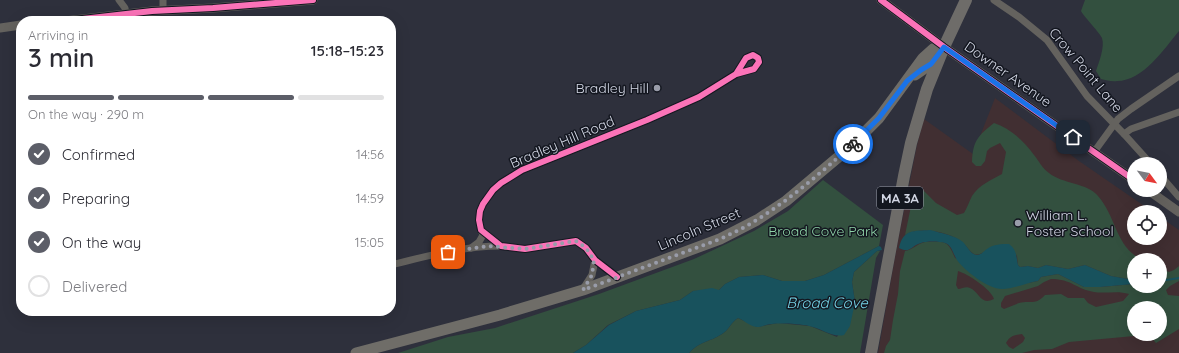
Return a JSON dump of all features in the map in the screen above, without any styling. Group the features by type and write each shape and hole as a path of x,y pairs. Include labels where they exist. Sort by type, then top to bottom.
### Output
{"main road":[{"name":"MA 3A","path":"871,353 911,143 925,96 944,47 966,0"},
{"name":"Lincoln Street","path":"356,353 500,315 583,290 720,239 757,220 799,190 864,134 879,118 923,58 933,50 944,47"}],"street":[{"path":"119,0 125,8 126,14"},
{"path":"163,0 163,10"},
{"path":"108,16 163,10 313,0"},
{"name":"Downer Avenue","path":"880,0 944,47 1127,175"},
{"name":"Crow Point Lane","path":"994,0 1036,30 1047,40 1079,86 1145,157"},
{"path":"0,28 16,26"},
{"name":"Bradley Hill Road","path":"481,230 480,211 488,195 501,183 522,170 686,103 711,91 736,74"},
{"path":"1094,152 1114,123 1131,109 1178,80"},
{"path":"1124,134 1131,129 1179,112"},
{"path":"1167,182 1179,197"},
{"path":"1158,197 1179,212"},
{"path":"481,230 501,246"},
{"path":"469,248 479,242 483,235 481,230"},
{"path":"396,264 469,248 501,246 525,249 576,241 586,248 594,260 617,278"},
{"path":"583,290 592,275 594,260"}],"shaded area":[{"name":"William L. Foster School","path":"995,98 1079,161 1127,194 1127,197 1131,197 1143,205 1127,205 1127,245 1167,245 1167,222 1179,230 1179,353 878,353 897,246 917,145 924,119 973,154"}],"green space":[{"path":"1085,0 1179,0 1179,31 1160,55 1136,76 1127,80 1109,81 1101,79 1096,71 1103,42 1102,38 1081,11"},
{"path":"994,123 1006,128 1021,140 1042,167 1054,177 1088,188 1098,196 1109,213 1121,239 1132,253 1127,253 1127,279 1111,276 1085,265 1068,269 1046,265 1038,268 1028,266 1020,267 1018,265 1017,256 1015,253 988,249 980,254 974,254 964,244 951,235 935,231 927,230 911,232 905,235 914,192 917,187 921,188 936,203 957,215 964,213 972,196 978,189 1002,174 1006,152 1000,143 987,151 985,161 981,166 976,166 972,162 975,143 984,131"},
{"name":"Broad Cove Park","path":"823,180 883,225 879,246 824,275 805,281 782,281 763,275 739,277 725,284 719,290 693,291 680,300 636,311 608,325 586,345 573,353 398,353 448,337 495,328 599,294 694,259 754,231 788,211"},
{"path":"925,242 941,242 950,247 955,258 1028,283 1038,281 1041,277 1058,274 1084,287 1127,285 1127,293 1167,292 1168,295 1179,296 1179,329 1167,336 1167,301 1127,301 1127,337 1069,342 1052,349 1034,350 1022,353 884,353 890,340 898,294 900,271 905,251","holes":["958,271 979,282 989,291 994,299 989,301 983,300 973,290 967,287 958,289 956,285","1051,279 1069,282 1088,291 1103,293 1120,292 1129,294 1123,301 1096,307 1088,303 1084,298 1068,298 1061,294 1045,295 1036,302 1023,302 1004,309 1001,307 1001,303 1005,296 1038,286","1022,334 1025,338 1023,342 1013,349 1009,347 1006,343 1009,339 1012,336"]},
{"name":"Broad Cove Park","path":"877,251 880,251 876,258 860,353 689,353 697,346 718,337 738,318 757,327 778,323 810,326 837,337 855,302 852,282 854,272"},
{"path":"1179,266 1179,281 1167,289 1167,271 1174,270"}],"water":[{"path":"930,230 947,234 963,242 975,255 981,254 992,246 1009,244 1015,251 1018,265 1020,267 1028,266 1038,268 1046,265 1068,269 1085,265 1111,276 1127,279 1127,285 1084,287 1058,274 1041,277 1038,281 1015,287 1006,289 996,288 977,279 965,269 957,260 949,246 945,243 923,242 908,250 899,248 903,237 914,231"},
{"name":"Broad Cove","path":"879,246 882,250 877,251 854,272 852,282 855,302 850,326 844,335 835,335 813,327 796,324 770,324 757,327 738,318 718,337 697,346 689,353 573,353 586,345 609,325 636,311 680,300 693,291 712,288 719,290 725,284 739,277 763,275 782,281 805,281 824,275"}],"waterway":[{"path":"1167,280 1179,278"}],"cycle path":[{"path":"108,16 152,11 313,0"},
{"path":"881,0 944,47 1127,175"},
{"path":"617,277 595,260 586,248 576,241 525,249 501,246 481,230 479,220 480,211 483,204 493,190 501,183 522,170 647,120 699,97 736,74 746,58 753,55 758,58 759,62 754,69 736,74"}],"way so far":[{"path":"448,252 488,246 504,246 514,249 537,248 576,241 586,248 594,260 592,275 583,290 720,239 757,220 786,201 853,144"}],"place":[{"name":"Bradley Hill","path":"657,88"},
{"name":"William L. Foster School","path":"1018,223"}],"route":[{"path":"853,144 879,118 907,81 931,64 944,47 1073,137"}]}
